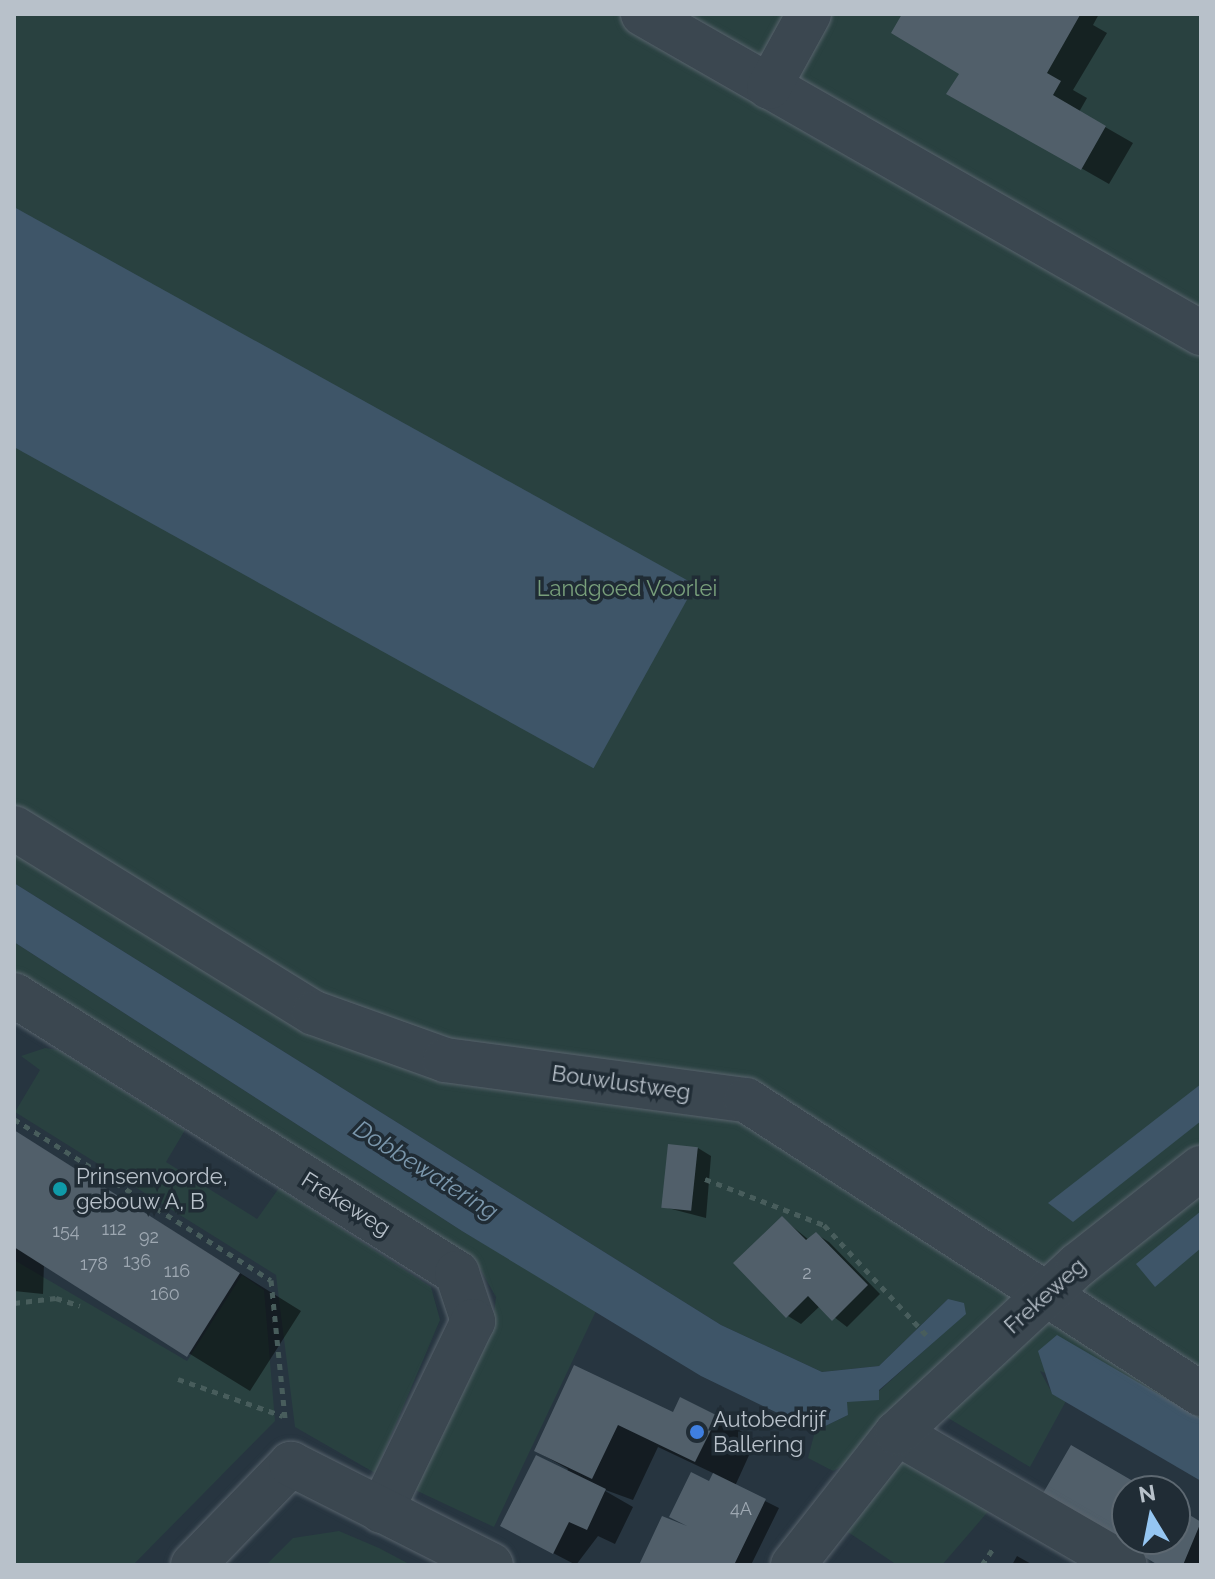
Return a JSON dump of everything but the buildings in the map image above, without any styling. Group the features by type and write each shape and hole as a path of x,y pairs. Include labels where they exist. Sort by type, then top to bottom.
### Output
{"street":[{"path":"643,14 1201,333"},
{"path":"769,87 809,14"},
{"name":"Bouwlustweg","path":"14,828 314,1013 445,1060 746,1100 1043,1296 1201,1394"},
{"name":"Frekeweg","path":"21,1011 457,1273 473,1321 381,1511"},
{"name":"Frekeweg","path":"793,1565 897,1433 1043,1296 1201,1168"},
{"path":"897,1433 1125,1565"},
{"path":"193,1565 291,1464 491,1565"}],"path":[{"path":"14,1119 271,1280 291,1464"},
{"path":"705,1179 824,1225 917,1325"},
{"path":"15,1301 56,1298 80,1306"},
{"path":"178,1379 285,1416"}],"green space":[{"name":"Landgoed Voorlei","path":"14,14 1201,14 1201,1436 1040,1371 1052,1393 1066,1401 1030,1467 943,1415 833,1471 808,1458 815,1431 848,1415 846,1402 879,1391 965,1314 948,1299 879,1366 822,1372 721,1325 14,883"},
{"path":"14,942 462,1231 597,1309 494,1527 411,1488 493,1322 496,1297 475,1260 14,974"},
{"path":"45,1048 59,1050 185,1130 166,1162 257,1219 279,1188 431,1287 440,1320 375,1473 295,1427 276,1275 15,1112 40,1070 21,1056"},
{"path":"14,1260 187,1361 242,1275 264,1290 275,1421 133,1565 14,1565"},
{"path":"906,1455 992,1507 942,1565 897,1565 842,1528"},
{"path":"339,1531 411,1565 266,1565 293,1538"}],"water":[{"path":"14,207 695,585 594,768 14,447"},
{"name":"Dobbewatering","path":"14,883 721,1325 822,1372 879,1366 948,1299 964,1303 966,1314 879,1390 879,1400 847,1402 848,1415 815,1431 701,1376 462,1231 14,942"},
{"path":"1201,1084 1201,1121 1073,1222 1048,1203"},
{"path":"1201,1211 1201,1248 1155,1287 1136,1264"},
{"path":"1057,1335 1201,1419 1201,1481 1052,1394 1038,1351"}],"place":[{"name":"Prinsenvoorde, gebouw A, B","path":"60,1189"},
{"name":"Autobedrijf Ballering","path":"697,1432"}]}
